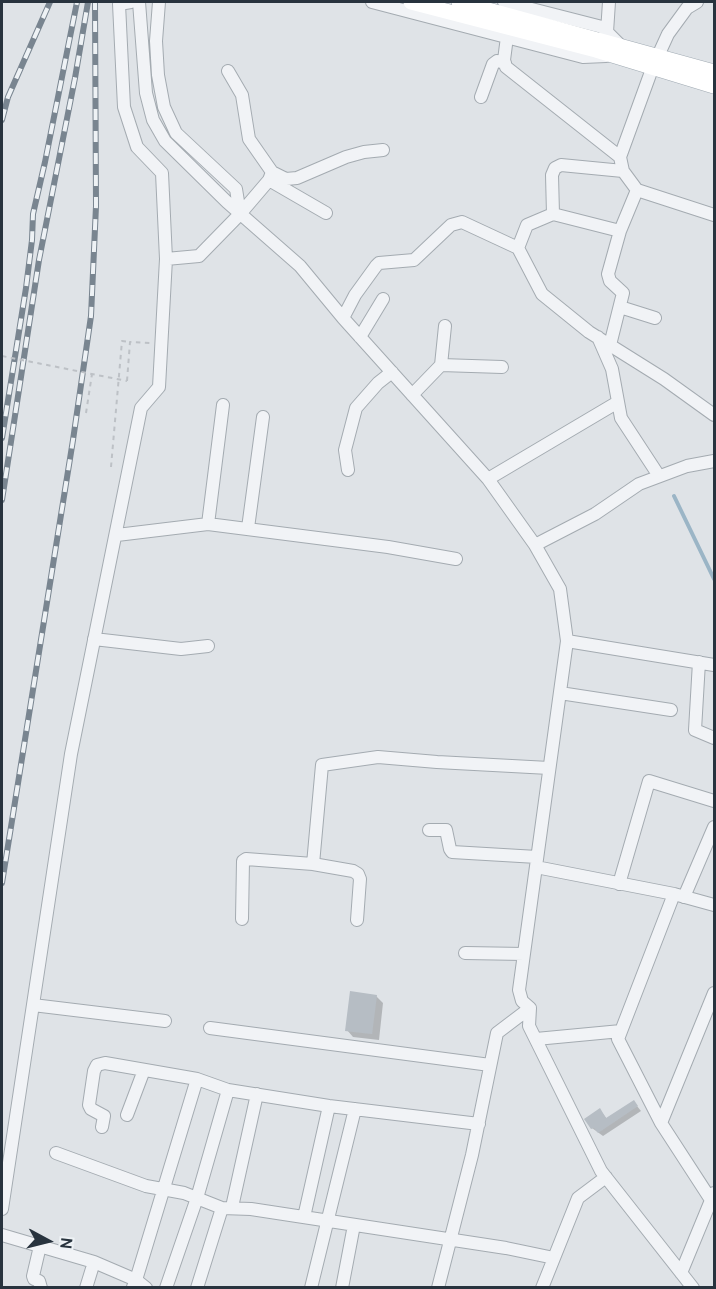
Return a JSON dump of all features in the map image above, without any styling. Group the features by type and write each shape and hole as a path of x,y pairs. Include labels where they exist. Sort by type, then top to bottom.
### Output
{"main road":[{"path":"411,2 601,41"},
{"path":"459,2 601,41 618,52 654,62 714,72"},
{"path":"654,62 714,86"}],"street":[{"path":"2,1209 71,754 141,408 159,387 166,259 162,173 137,147 124,107 119,3 131,2"},
{"path":"139,2 146,93 153,120 165,141 227,202 300,266 343,318 488,479 535,545 560,589 567,641 519,990 522,1001 530,1008"},
{"path":"159,2 156,41 158,75 164,107 176,133 236,189 240,214"},
{"path":"372,2 583,57 618,52"},
{"path":"504,2 602,27 601,41"},
{"path":"601,41 609,2"},
{"path":"620,157 654,62 668,34 687,8 697,2"},
{"path":"507,37 504,60 506,66 620,157 624,171 637,190 714,215"},
{"path":"481,97 493,63 505,63"},
{"path":"228,71 242,95 249,139 271,176 326,213"},
{"path":"271,176 297,178 364,152 383,150"},
{"path":"554,214 552,175 555,168 561,165 624,171"},
{"path":"166,259 199,256 240,214 271,176"},
{"path":"610,345 623,293 610,281 608,274 620,231 637,190"},
{"path":"518,248 527,225 554,214 620,231"},
{"path":"343,318 355,296 379,263 414,260 451,225 462,222 518,248 542,294 598,337 664,378 714,414"},
{"path":"360,337 383,299"},
{"path":"620,307 655,318"},
{"path":"412,395 441,364 445,326"},
{"path":"598,337 612,369 621,418 659,476"},
{"path":"441,364 502,367"},
{"path":"348,470 345,450 356,408 378,383 392,372"},
{"path":"488,479 618,402"},
{"path":"208,524 223,405"},
{"path":"248,528 263,417"},
{"path":"535,545 595,514 639,484 687,466 714,461"},
{"path":"117,535 208,524 388,547 456,559"},
{"path":"94,639 181,649 208,646"},
{"path":"567,641 714,665"},
{"path":"699,662 695,730 714,738"},
{"path":"560,693 671,710"},
{"path":"313,864 322,765 378,757 549,768"},
{"path":"619,884 650,781 714,801"},
{"path":"681,1273 713,1196 662,1123 618,1039 679,896 714,827"},
{"path":"429,830 446,830 452,852 537,862 619,884 714,905"},
{"path":"242,919 243,861 246,859 313,864 353,871 360,879 357,920"},
{"path":"465,953 524,954"},
{"path":"662,1123 713,1001"},
{"path":"33,1005 165,1021"},
{"path":"530,1008 529,1026 601,1172 693,1287"},
{"path":"438,1287 479,1124 497,1034 530,1008"},
{"path":"210,1028 490,1065"},
{"path":"536,1039 621,1032"},
{"path":"102,1127 104,1116 91,1109 89,1105 94,1071 97,1065 105,1063 197,1079 228,1090 329,1106 479,1124"},
{"path":"127,1115 144,1070"},
{"path":"2,1235 94,1262 138,1285 162,1189 197,1079"},
{"path":"165,1287 197,1198 228,1090"},
{"path":"197,1287 227,1208 257,1094"},
{"path":"304,1217 329,1106"},
{"path":"311,1287 355,1109"},
{"path":"56,1153 146,1186 184,1193 227,1208 304,1217 554,1258"},
{"path":"542,1287 578,1198 606,1177"},
{"path":"342,1287 354,1225"},
{"path":"40,1246 33,1276 39,1281 41,1287"},
{"path":"86,1287 94,1262"}],"path":[{"path":"111,467 122,341 161,343"},
{"path":"2,356 127,381 130,342"},
{"path":"86,413 92,374"}],"building":[{"path":"350,991 377,995 372,1034 345,1031"},
{"path":"634,1100 638,1106 598,1133 594,1128 591,1129 584,1119 600,1108 606,1118"}],"waterway":[{"path":"674,496 714,579"}],"railway":[{"path":"2,120 8,97 50,2"},
{"path":"2,438 26,288 33,214 77,2"},
{"path":"2,500 39,260 88,2"},
{"path":"2,883 91,316 96,206 95,2"}]}
